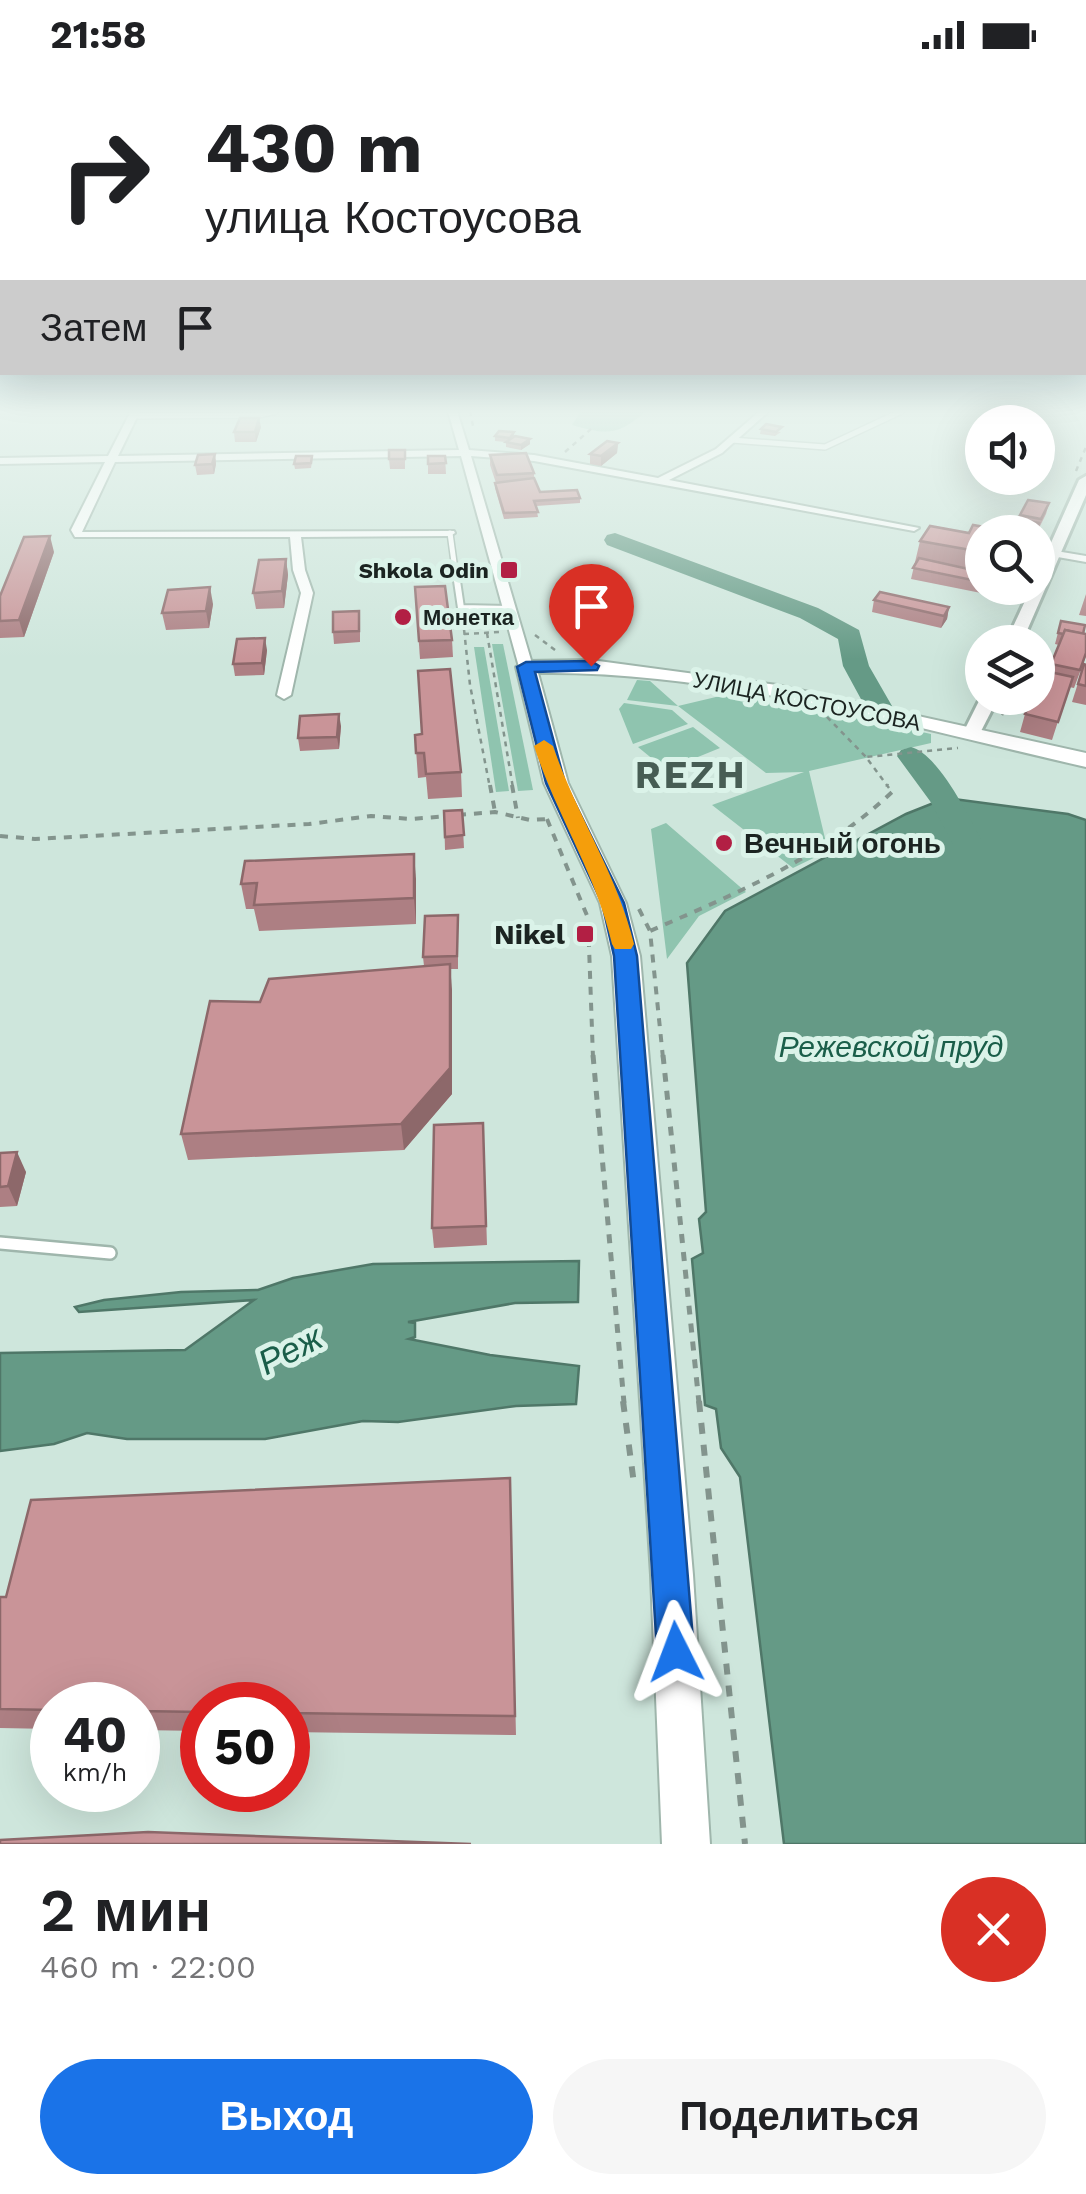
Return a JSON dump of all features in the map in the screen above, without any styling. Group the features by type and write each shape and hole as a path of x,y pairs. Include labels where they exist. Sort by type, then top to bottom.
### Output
{"main road":[{"name":"УЛИЦА КОСТОУСОВА","path":"526,667 591,666 777,691 971,741 1086,760"},
{"path":"526,667 556,783 613,903 626,956 670,1556 686,1844"}],"street":[{"path":"93,494 76,530 89,538 450,533"},
{"path":"477,494 526,667"},
{"path":"733,494 914,528"},
{"path":"1022,625 1080,494"},
{"path":"284,695 307,593 299,570 295,535"},
{"path":"1056,554 1086,560"},
{"path":"971,741 982,715"}],"lane":[{"path":"450,533 461,608 509,609"},
{"path":"0,1243 110,1253"}],"path":[{"path":"461,608 470,685 495,812"},
{"path":"464,634 530,630 562,653"},
{"path":"487,632 518,818"},
{"path":"745,1844 650,932 793,868 867,818 892,792 866,757 827,717"},
{"path":"866,757 971,741"},
{"path":"0,836 34,840 309,824 371,816 411,819 495,812 546,819 588,918 588,992 617,1348 636,1500"}],"shaded area":[{"path":"492,644 503,644 533,790 518,791"},
{"path":"474,647 484,647 509,791 496,792"},
{"path":"637,680 650,681 678,706 627,700"},
{"path":"737,692 931,734 931,743 809,771 828,851 793,868 712,805 804,772 766,773 678,706"},
{"path":"624,703 672,710 688,724 633,744 619,709"},
{"path":"693,727 720,748 666,770 638,747"},
{"path":"666,823 746,892 699,916 667,959 651,829"}],"water":[{"name":"Режевской пруд","path":"946,798 1068,814 1086,820 1086,1844 784,1844 740,1477 721,1448 716,1409 705,1405 692,1259 703,1253 699,1219 706,1212 687,963 725,911 906,814"},
{"name":"Реж","path":"579,1261 578,1302 515,1303 408,1322 415,1323 415,1337 409,1339 490,1355 579,1366 576,1404 516,1406 398,1422 363,1421 265,1439 127,1439 87,1433 54,1444 0,1451 0,1353 185,1350 254,1300 79,1312 75,1307 181,1292 258,1290 293,1278 373,1264"}],"building":[{"path":"498,494 578,494 580,498 534,501 538,512 504,513"},
{"path":"1028,500 1049,503 1043,515 1020,515"},
{"path":"930,526 965,532 965,549 920,541"},
{"path":"50,536 19,620 0,621 0,596 24,537"},
{"path":"919,558 965,568 965,579 913,568"},
{"path":"286,559 282,591 253,593 259,560"},
{"path":"445,586 452,640 419,641 415,587"},
{"path":"210,587 206,611 162,613 168,590"},
{"path":"880,592 949,607 944,616 874,600"},
{"path":"359,611 359,631 333,632 333,612"},
{"path":"1061,621 1085,625 1083,634 1065,630 1064,634 1058,633"},
{"path":"1065,630 1086,634 1086,653 1080,670 1055,665"},
{"path":"265,638 262,663 233,664 237,639"},
{"path":"1086,665 1086,686 1078,684"},
{"path":"450,669 461,772 426,774 424,753 416,753 415,735 422,734 418,671"},
{"path":"1055,673 1073,677 1058,722 1029,715 1055,715"},
{"path":"339,714 337,737 298,738 300,716"},
{"path":"462,810 464,835 445,837 444,811"},
{"path":"414,854 414,898 254,905 257,883 241,884 245,861"},
{"path":"458,915 457,956 423,957 425,916"},
{"path":"450,964 450,1068 401,1124 181,1134 210,1001 260,1002 269,979"},
{"path":"483,1123 486,1226 432,1228 434,1125"},
{"path":"17,1152 8,1186 0,1187 0,1153"},
{"path":"510,1478 515,1716 310,1713 310,1682 180,1682 180,1712 160,1711 160,1682 30,1682 30,1710 0,1709 0,1597 6,1597 31,1500"},
{"path":"148,1832 471,1844 0,1844 0,1840"}],"waterway":[{"path":"615,540 809,613 850,635 856,666 878,706"},
{"path":"911,756 944,799 965,839"}],"slow traffic":[{"path":"544,746 556,783 613,903 623,944"}],"place":[{"name":"Shkola Odin","path":"509,570"},
{"name":"Монетка","path":"403,617"},
{"name":"Вечный огонь","path":"724,843"},
{"name":"Nikel","path":"585,934"}],"district":[{"name":"REZH","path":"691,775"}],"route":[{"path":"591,666 526,667 556,783 613,903 626,956 676,1652"}]}
